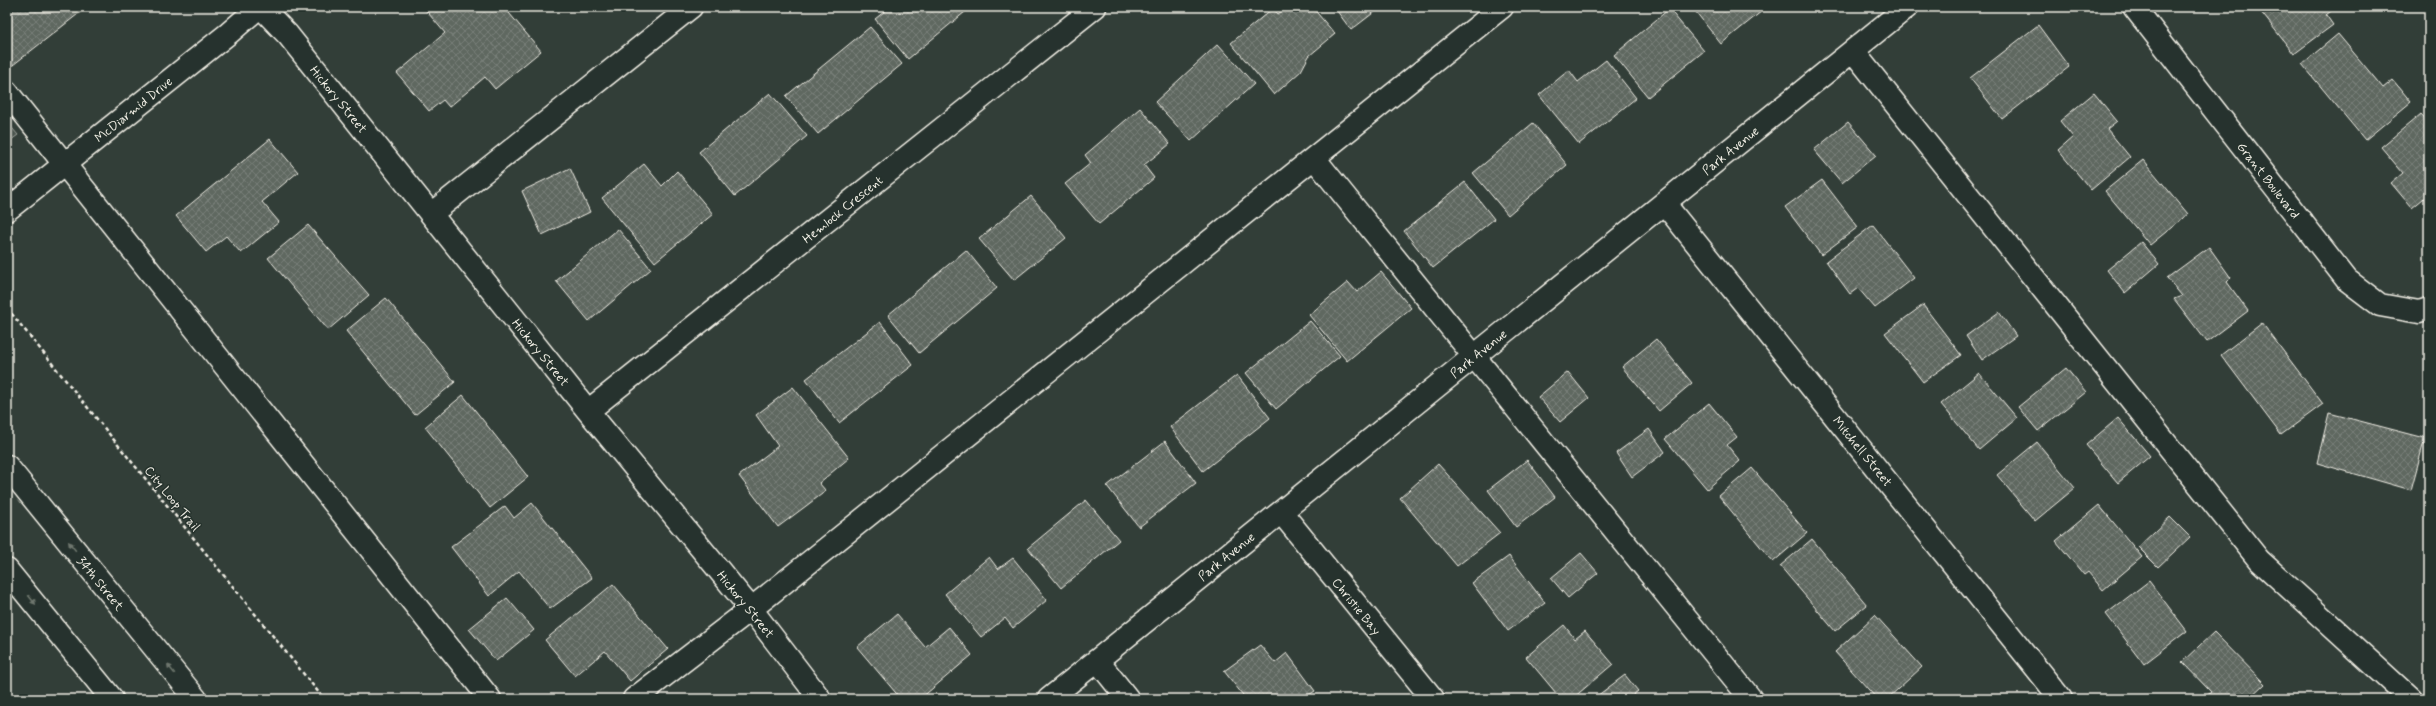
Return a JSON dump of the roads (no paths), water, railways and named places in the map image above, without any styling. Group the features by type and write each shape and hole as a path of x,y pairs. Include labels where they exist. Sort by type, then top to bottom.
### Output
{"street":[{"name":"McDiarmid Drive","path":"7,210 260,7"},
{"name":"Hickory Street","path":"260,7 288,35 588,411 751,609 820,699"},
{"path":"431,214 691,7"},
{"name":"Hemlock Crescent","path":"588,411 1095,7"},
{"path":"634,699 751,609 1502,7"},
{"name":"Park Avenue","path":"1049,699 1907,7"},
{"name":"Grant Boulevard","path":"2134,7 2347,280 2380,305 2419,312 2429,309"},
{"path":"1853,51 2259,560 2411,699"},
{"path":"7,92 490,699"},
{"path":"1314,158 1750,699"},
{"name":"Mitchell Street","path":"1664,203 2061,699"},
{"name":"34th Street","path":"7,466 196,699"},
{"name":"Christie Bay","path":"1281,512 1433,699"},
{"path":"7,570 112,699"},
{"path":"1097,660 1128,699"}]}
